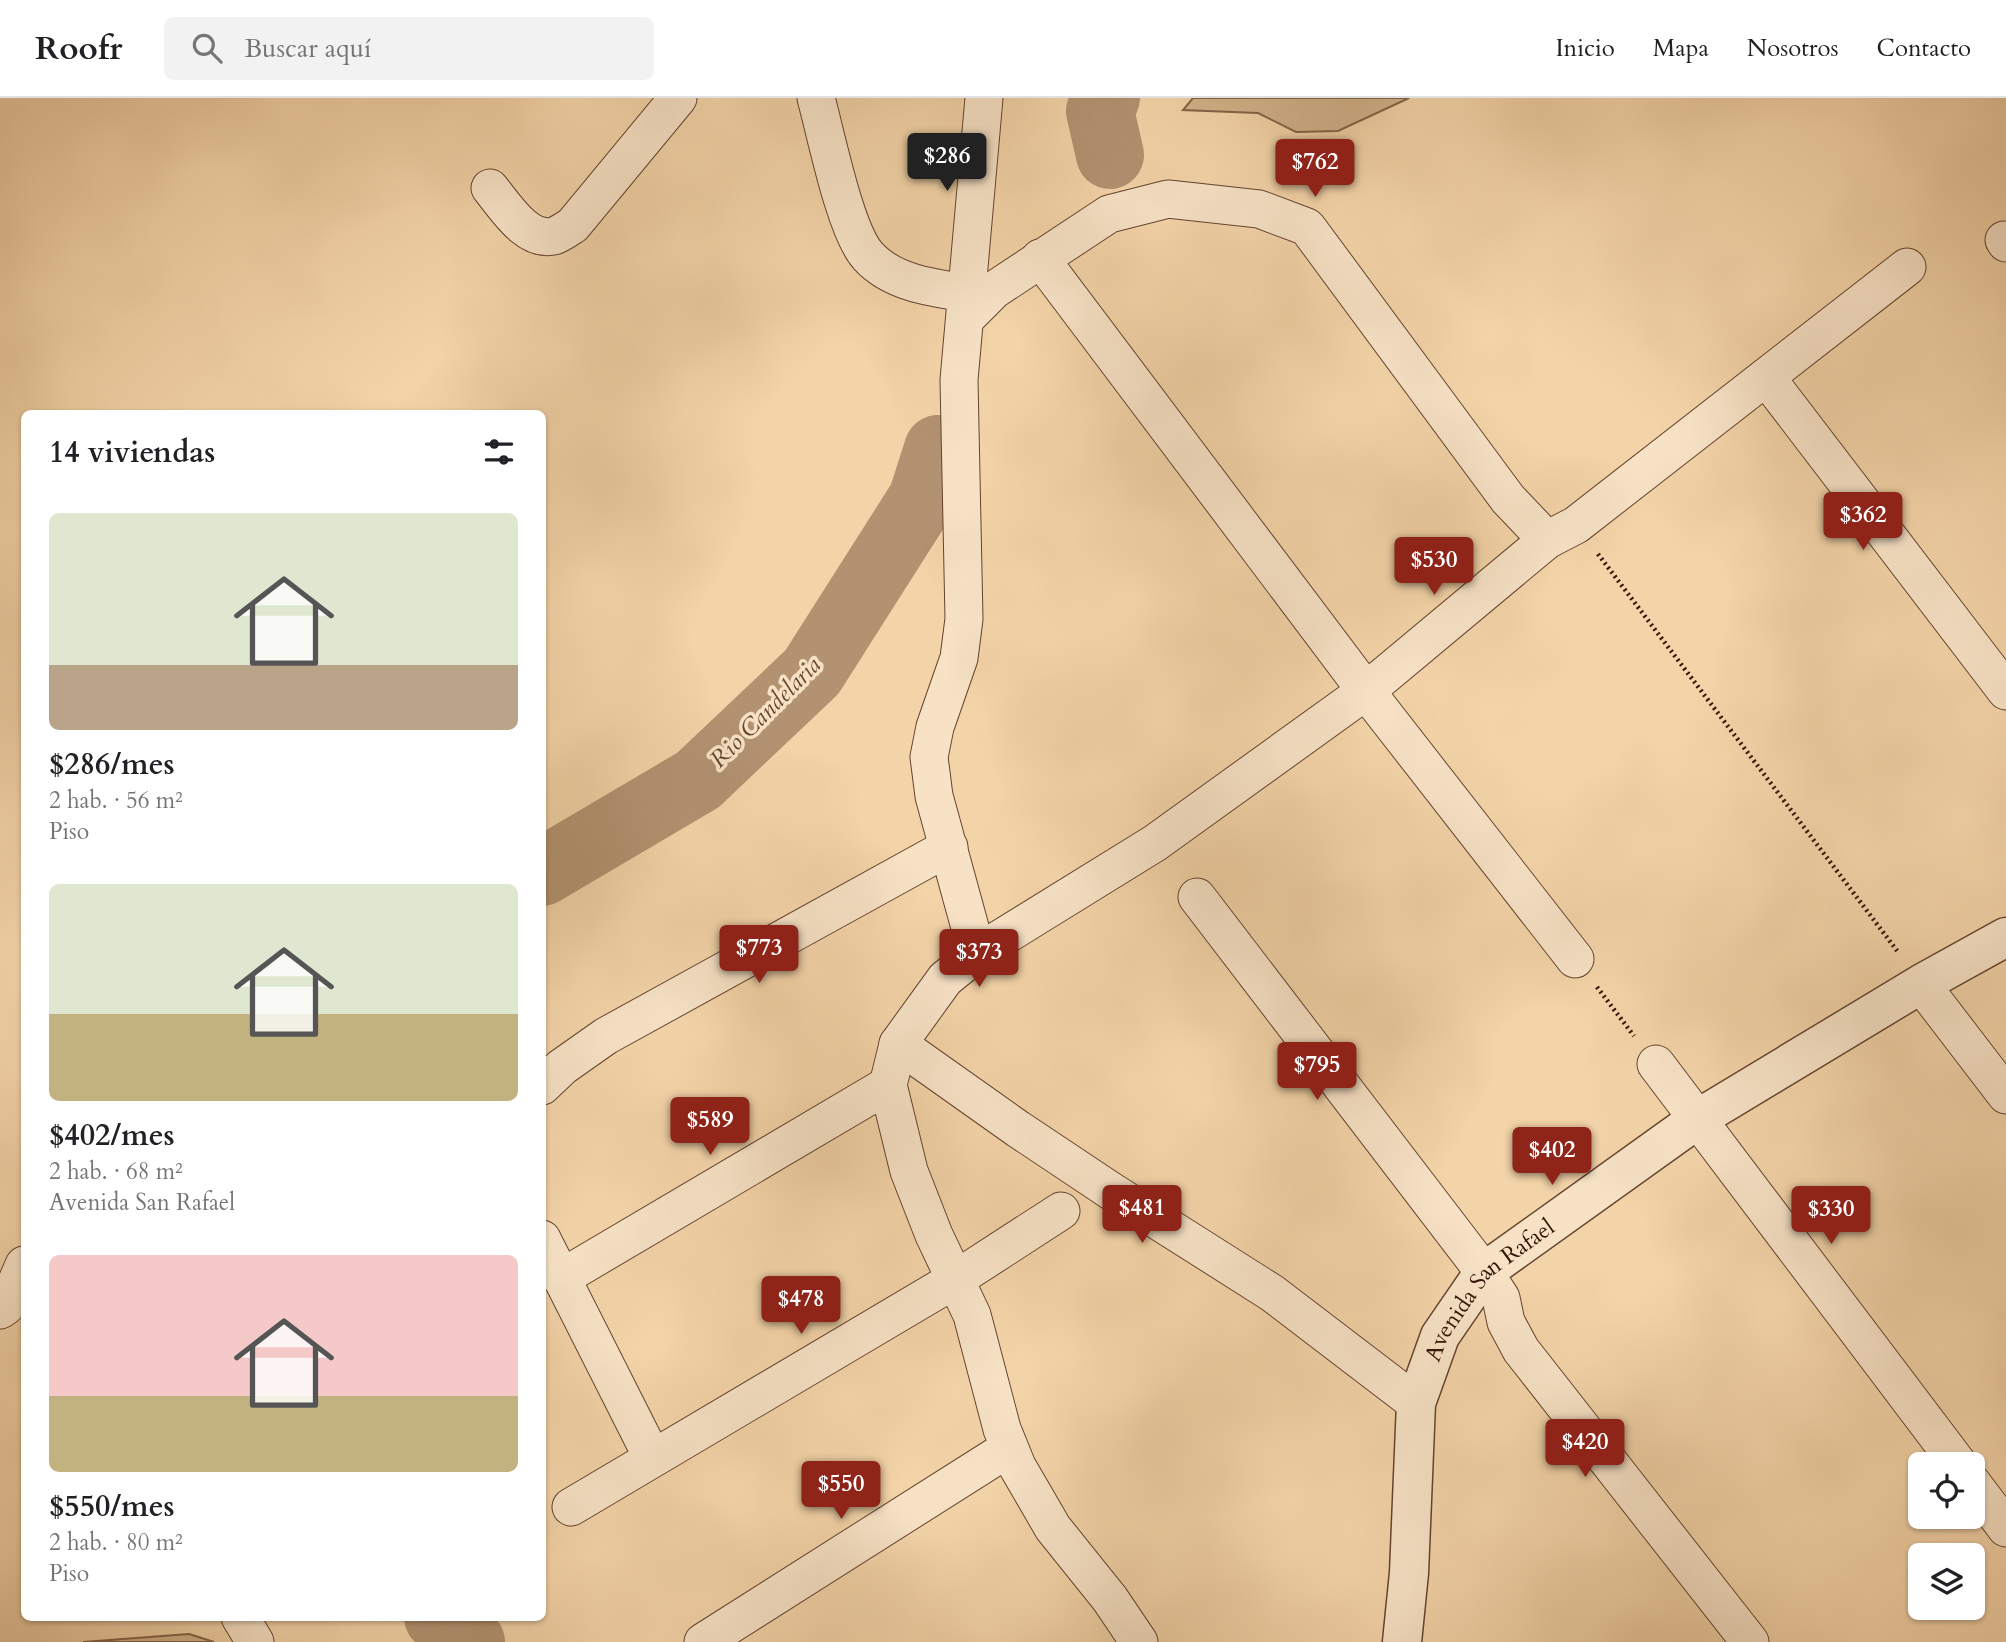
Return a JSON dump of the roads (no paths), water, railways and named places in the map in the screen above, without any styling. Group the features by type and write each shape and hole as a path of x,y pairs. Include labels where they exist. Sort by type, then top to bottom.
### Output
{"street":[{"path":"490,188 523,227 539,237 555,236 573,225 678,98"},
{"path":"816,98 850,223 867,255 891,273 966,306"},
{"path":"977,954 934,796 929,757 935,727 959,658 964,619 959,380 984,98"},
{"path":"966,306 1109,214 1168,199 1259,209 1307,227 1508,499 1562,533"},
{"path":"1040,258 1366,691 1575,959"},
{"path":"1139,1642 1110,1599 1053,1528 1009,1448 972,1315 934,1235 909,1171 888,1085 898,1044 945,979 977,954 1155,843 1366,691 1562,533 1908,267"},
{"path":"1766,377 2006,691"},
{"path":"546,1082 562,1067 606,1036 949,847"},
{"path":"1197,897 1484,1272 1501,1298 1506,1322 1521,1350 1750,1642"},
{"name":"Avenida San Rafael","path":"1402,1642 1409,1573 1416,1403 1440,1336 1484,1272 1699,1118 1922,984 2006,937"},
{"path":"1922,984 2006,1095"},
{"path":"898,1044 1111,1191 1272,1293 1416,1403"},
{"path":"1656,1064 1949,1452"},
{"path":"561,1278 888,1085"},
{"path":"571,1507 956,1279 1061,1211"},
{"path":"546,1247 652,1457"},
{"path":"0,1310 6,1306 21,1272"},
{"path":"703,1642 1009,1448"},
{"path":"1985,1500 2006,1528"},
{"path":"242,1621 255,1642"}],"waterway":[{"name":"Rio Candelaria","path":"1106,98 1100,111 1110,155"},
{"name":"Rio Candelaria","path":"546,870 698,780 812,672 922,499 938,449"},
{"name":"Rio Candelaria","path":"443,1621 471,1642"}]}
